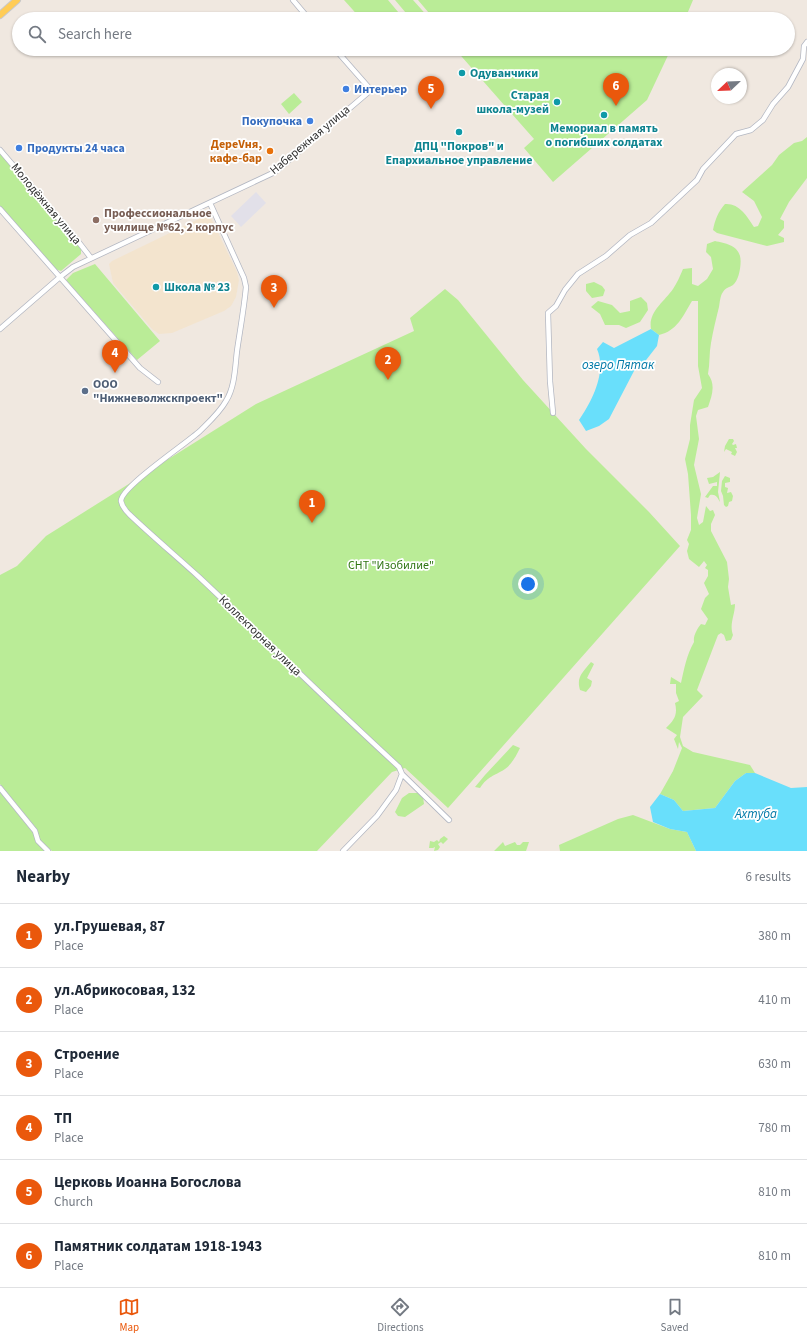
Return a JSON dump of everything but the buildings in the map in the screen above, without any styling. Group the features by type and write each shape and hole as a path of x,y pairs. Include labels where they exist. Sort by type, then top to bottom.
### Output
{"main road":[{"path":"0,15 17,0"}],"street":[{"path":"293,0 303,12"},
{"path":"553,414 548,313 556,306 565,290 578,274 606,256 630,235 651,224 697,180 703,169 736,134 751,130 763,120 773,104 788,86 802,59 804,46 807,42"},
{"name":"Набережная улица","path":"0,329 73,267 275,172 371,90 341,56"},
{"name":"Молодёжная улица","path":"0,150 91,258"},
{"name":"Коллекторная улица","path":"210,203 244,278 246,288 231,391 221,408 199,432 140,478 128,489 121,502 129,514 198,577 399,767 402,774 449,820"},
{"path":"0,209 140,368 158,382"},
{"path":"343,851 377,816 396,790 402,774"},
{"path":"0,788 35,831 38,841 48,851"}],"shaded area":[{"path":"256,192 266,203 241,227 231,216"},
{"path":"209,214 237,272 239,280 236,297 231,306 224,311 172,333 159,334 152,329 113,283 109,264 112,261"}],"green space":[{"path":"344,0 388,0 398,12 355,12"},
{"path":"395,0 413,0 424,12 405,12"},
{"path":"418,0 693,0 688,12 428,12"},
{"path":"461,56 668,56 647,100 553,182 524,148 534,139"},
{"path":"294,93 302,102 289,114 281,104"},
{"path":"807,137 807,178 789,202 780,219 784,221 784,228 778,235 784,238 784,242 767,246 717,233 713,230 717,216 725,204 730,204 738,208 754,227 758,226 762,217 754,201 742,192 772,165 779,155 794,143 802,141"},
{"path":"0,153 81,247 81,254 61,271 55,269 0,208"},
{"path":"715,241 730,245 736,249 741,259 737,280 733,285 725,290 721,297 710,351 708,374 713,386 712,394 708,407 698,410 696,416 699,439 694,465 701,494 697,518 699,525 703,522 706,506 710,511 713,510 715,515 711,524 711,531 727,562 729,579 728,587 731,605 735,604 735,608 732,623 733,635 731,640 726,641 724,635 721,633 718,635 697,690 703,696 683,717 680,737 683,746 693,752 750,765 755,773 746,773 735,781 715,808 683,811 674,800 660,794 673,771 682,748 679,742 678,749 674,739 677,735 666,728 675,717 675,703 679,701 676,693 676,684 670,684 671,677 681,683 689,652 694,642 694,637 701,624 705,625 708,619 701,609 705,598 709,594 704,583 708,576 708,570 705,568 707,565 704,561 699,567 689,559 687,551 689,544 687,540 691,530 691,515 688,474 685,459 690,439 690,425 694,400 702,388 698,366 698,301 692,301 679,322 665,333 659,335 651,329 651,323 654,312 673,289 683,269 692,268 692,284 698,286 707,279 713,269 711,257 706,252 707,244"},
{"path":"95,264 160,341 137,360 66,280 73,273"},
{"path":"594,282 602,286 605,290 603,296 592,298 586,291 586,284"},
{"name":"СНТ \"Изобилие\"","path":"445,289 458,300 523,380 586,449 649,512 680,546 448,808 405,768 392,772 317,851 52,851 39,839 37,829 0,784 0,575 17,566 46,536 256,404 414,331 410,318"},
{"path":"641,297 647,303 648,310 640,322 626,328 619,325 605,325 600,314 591,307 598,301 612,305 620,313 630,311 630,301"},
{"path":"729,439 733,439 733,445 736,444 737,448 735,448 737,452 735,456 731,454 732,452 726,449 724,452 725,446"},
{"path":"720,472 718,492 720,502 715,495 710,495 708,498 705,497 713,486 717,486 717,482 709,484 707,478 713,477"},
{"path":"725,476 730,478 730,482 725,483 725,487 728,488 727,493 731,492 733,496 732,501 729,502 728,506 726,507 724,505 721,491 722,481"},
{"path":"591,662 594,664 587,678 592,681 591,686 586,692 580,690 579,682 581,675"},
{"path":"513,745 520,748 510,765 489,778 480,788 475,787 485,775"},
{"path":"0,792 34,834 36,842 45,851 0,851"},
{"path":"409,793 419,793 423,797 424,804 405,817 398,816 395,812 402,798"},
{"path":"633,815 670,829 687,832 696,851 560,851 559,845 618,819"},
{"path":"444,836 448,839 443,844 441,842 438,844 440,847 438,850 434,851 435,847 429,848 430,841 434,842 437,840 439,842"},
{"path":"503,842 505,846 515,842 517,845 520,845 523,842 529,842 526,851 494,851"}],"water":[{"name":"озеро Пятак","path":"651,329 659,335 657,346 643,364 634,371 609,419 599,426 586,431 579,420 589,404 597,386 600,358 597,349 603,342 614,348"},
{"name":"Ахтуба","path":"746,773 755,773 791,788 807,787 807,851 696,851 687,832 670,829 653,822 650,807 660,794 674,800 683,811 715,808 735,781"}],"place":[{"name":"Одуванчики","path":"462,73"},
{"name":"Интерьер","path":"346,89"},
{"name":"Старая школа-музей","path":"557,102"},
{"name":"Памятник солдатам 1918-1943","path":"616,106"},
{"name":"Церковь Иоанна Богослова","path":"431,109"},
{"name":"Мемориал в память о погибших солдатах","path":"604,115"},
{"name":"Покупочка","path":"310,121"},
{"name":"ДПЦ \"Покров\" и Епархиальное управление","path":"459,132"},
{"name":"Продукты 24 часа","path":"19,148"},
{"name":"ДереVня, кафе-бар","path":"270,151"},
{"name":"Профессиональное училище №62, 2 корпус","path":"96,220"},
{"name":"Школа № 23","path":"156,287"},
{"name":"Строение","path":"274,308"},
{"name":"ТП","path":"115,373"},
{"name":"ул.Абрикосовая, 132","path":"388,380"},
{"name":"ООО \"Нижневолжскпроект\"","path":"85,391"},
{"name":"ул.Грушевая, 87","path":"312,523"}]}
